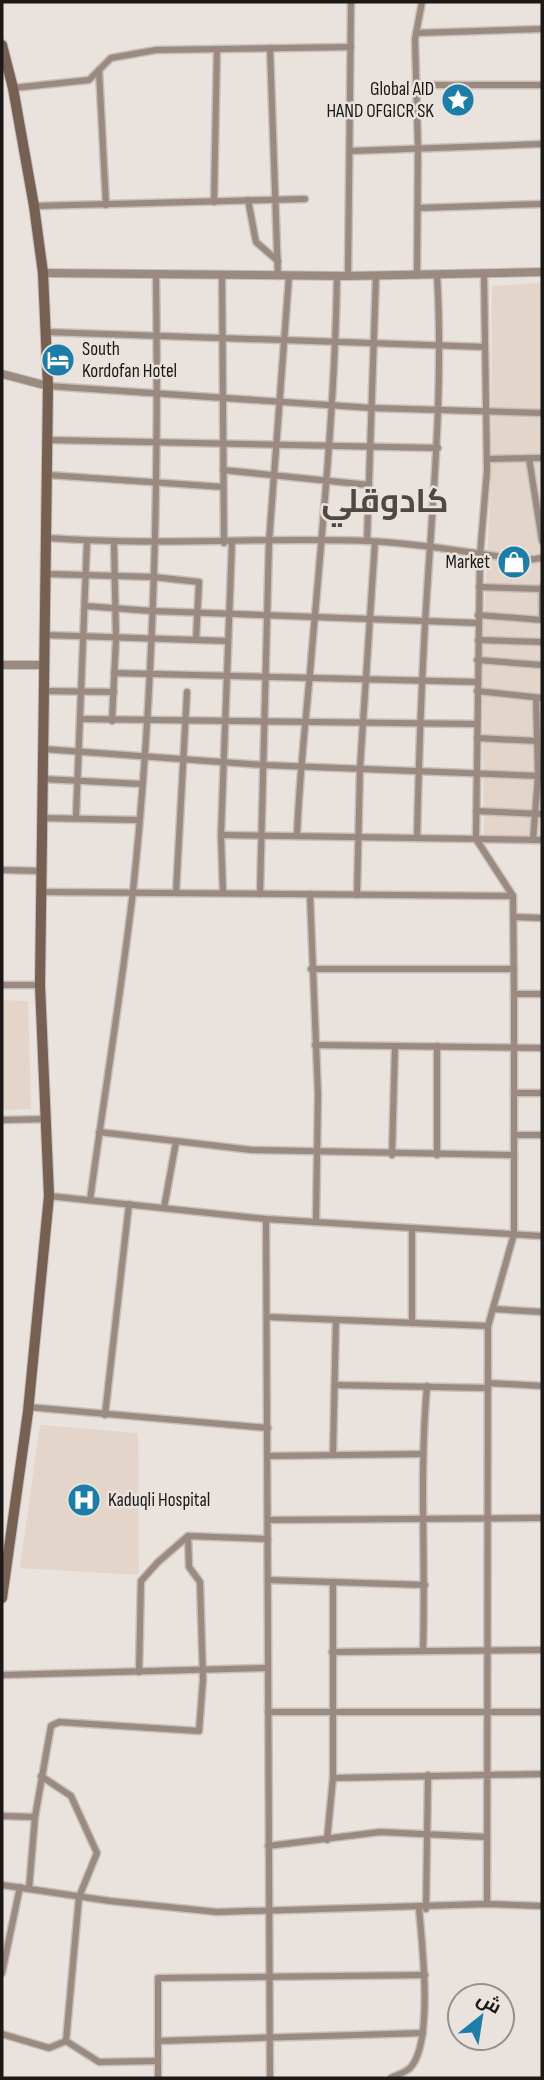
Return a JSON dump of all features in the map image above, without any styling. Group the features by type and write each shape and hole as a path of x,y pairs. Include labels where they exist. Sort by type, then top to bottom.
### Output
{"main road":[{"path":"2,45 13,88 34,206 43,273 46,332 48,538 43,691 40,985 49,1196 28,1407 5,1557 2,1598"}],"street":[{"path":"348,276 351,2"},
{"path":"416,275 416,33 422,2"},
{"path":"416,33 542,29"},
{"path":"13,88 89,80 111,58 156,50 351,47"},
{"path":"270,48 278,276"},
{"path":"214,202 217,49"},
{"path":"99,70 106,205"},
{"path":"416,85 542,85"},
{"path":"351,151 542,144"},
{"path":"34,206 305,200"},
{"path":"248,201 256,242 278,261"},
{"path":"418,208 542,204"},
{"path":"43,273 376,276 542,272"},
{"path":"484,273 486,459 478,615 476,839 513,896 514,969 514,1234 488,1325 487,1905"},
{"path":"90,1200 133,892 142,784 156,543 156,274"},
{"path":"418,838 425,621 440,411 441,345 437,274"},
{"path":"222,275 223,487 228,542 229,614 221,835 223,893"},
{"path":"260,894 269,542 289,276"},
{"path":"297,836 299,765 310,678 336,340 337,276"},
{"path":"358,895 356,837 367,679 371,541 369,485 376,276"},
{"path":"46,332 157,333 485,347"},
{"path":"2,374 48,386 372,408 542,414"},
{"path":"48,440 438,448"},
{"path":"530,458 542,541"},
{"path":"486,459 542,458"},
{"path":"223,470 369,485"},
{"path":"48,475 223,487"},
{"path":"48,538 156,543 371,541 430,546 527,561 542,558"},
{"path":"76,817 87,541"},
{"path":"113,721 116,639 114,542"},
{"path":"47,574 154,577 199,582 196,640"},
{"path":"478,615 542,620 542,588 479,587"},
{"path":"85,606 478,623"},
{"path":"45,635 227,640"},
{"path":"478,640 542,642"},
{"path":"477,660 542,664"},
{"path":"2,665 44,665"},
{"path":"114,673 477,682"},
{"path":"43,691 114,692"},
{"path":"477,691 539,698 539,815 533,839"},
{"path":"176,893 187,692"},
{"path":"80,719 477,724"},
{"path":"477,738 537,741"},
{"path":"43,749 144,754 263,765 540,776"},
{"path":"43,779 79,783 142,784"},
{"path":"476,811 539,815"},
{"path":"42,818 139,820"},
{"path":"221,835 542,840"},
{"path":"2,870 42,871"},
{"path":"42,892 513,896"},
{"path":"310,894 317,1152 316,1222"},
{"path":"513,917 542,918"},
{"path":"311,969 514,969"},
{"path":"2,985 40,985"},
{"path":"514,994 542,994"},
{"path":"315,1045 542,1048"},
{"path":"391,1155 394,1046"},
{"path":"437,1046 437,1155"},
{"path":"514,1093 542,1093"},
{"path":"2,1120 47,1119"},
{"path":"99,1132 252,1150 391,1155 514,1155"},
{"path":"514,1135 542,1135"},
{"path":"164,1208 176,1142"},
{"path":"49,1196 266,1219 542,1236"},
{"path":"105,1415 129,1205"},
{"path":"266,1219 270,2078"},
{"path":"412,1228 412,1323"},
{"path":"493,1309 542,1312"},
{"path":"268,1317 488,1325"},
{"path":"333,1454 336,1320"},
{"path":"335,1385 542,1386"},
{"path":"424,1651 421,1454 427,1387"},
{"path":"28,1407 268,1429"},
{"path":"268,1456 421,1454"},
{"path":"268,1520 422,1516 542,1518"},
{"path":"139,1672 141,1581 158,1562 188,1536 268,1539"},
{"path":"29,1889 35,1817 51,1726 59,1722 199,1731 203,1680 200,1582 189,1567 188,1536"},
{"path":"268,1580 425,1585"},
{"path":"327,1840 333,1778 333,1582"},
{"path":"332,1652 488,1653 542,1650"},
{"path":"2,1675 268,1668"},
{"path":"268,1712 542,1712"},
{"path":"333,1778 542,1774"},
{"path":"391,2078 402,2076 410,2068 423,2041 423,1909 428,1775"},
{"path":"41,1776 71,1796 97,1853 79,1896 65,2041"},
{"path":"2,1816 35,1817"},
{"path":"268,1846 380,1832 486,1837"},
{"path":"2,1885 217,1912 542,1906"},
{"path":"2,1973 20,1887"},
{"path":"158,2078 158,1978 268,1979 425,1975"},
{"path":"158,2040 423,2033"},
{"path":"2,2034 49,2048 65,2041"},
{"path":"65,2041 99,2062 158,2061"}],"shaded area":[{"name":"Market","path":"542,283 542,845 484,844 482,654 491,482 492,286"},
{"path":"2,1000 28,1001 31,1109 2,1110"},
{"name":"Kaduqli Hospital","path":"40,1425 138,1433 139,1575 20,1568"}],"place":[{"name":"Global AID HAND OFGICR SK","path":"458,100"},
{"name":"South Kordofan Hotel","path":"58,360"},
{"name":"Market","path":"514,562"},
{"name":"Kaduqli Hospital","path":"84,1500"}],"district":[{"name":"كادوقلي","path":"385,502"}]}
